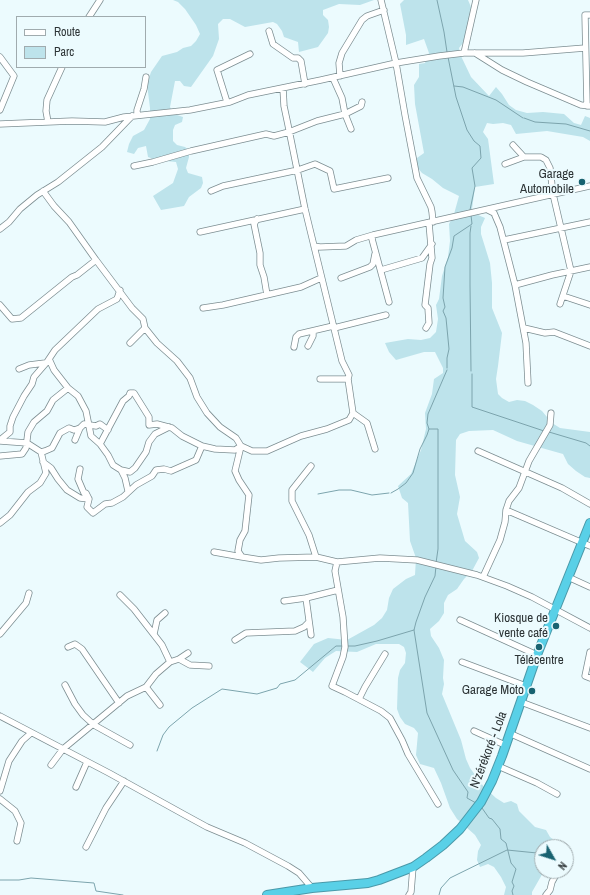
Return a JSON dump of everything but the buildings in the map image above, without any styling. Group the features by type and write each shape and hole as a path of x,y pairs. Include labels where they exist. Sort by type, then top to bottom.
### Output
{"highway":[{"name":"N'zérékoré - Lola","path":"267,895 312,888 368,883 396,874 412,867 443,845 460,829 480,805 498,766 537,655 568,577 586,544 590,524"}],"street":[{"path":"90,16 100,0"},
{"path":"381,0 396,63 417,178 432,212 432,258 430,264 426,305 428,308 429,323 426,328"},
{"path":"464,53 476,0"},
{"path":"340,76 342,53 362,20 367,16 384,10"},
{"path":"474,53 502,70 527,82 588,106 585,15 590,15"},
{"path":"269,31 273,44 293,58 298,58 301,61 305,84"},
{"path":"0,124 72,121 106,122 135,115 190,110 227,102 248,95 333,78 396,63 453,54 587,51"},
{"path":"227,102 217,70 250,54"},
{"path":"0,57 14,76 0,110"},
{"path":"48,122 46,111 47,100 62,68"},
{"path":"0,229 9,222 20,209 43,191 58,182 102,147 135,115 144,89 146,77"},
{"path":"333,78 342,98 345,114 351,129"},
{"path":"43,191 143,319 145,328 157,343 177,361 190,378 197,397 207,413 220,427 236,438 241,446 252,451 267,451 302,436 327,429 349,420 353,413 348,379 349,375 342,361 305,209 284,106 283,88"},
{"path":"134,166 266,134 274,136 289,132 317,121 345,114 361,106 362,102"},
{"path":"513,145 524,158"},
{"path":"505,164 524,158 541,157 546,160 551,172 553,194 571,271 560,304"},
{"path":"211,191 223,186 298,170 315,164 330,171 334,189 388,178"},
{"path":"314,246 346,246 356,240 373,235 590,186"},
{"path":"200,232 305,209"},
{"path":"488,210 494,213 497,218 515,285 526,343 528,383"},
{"path":"257,219 254,224 260,253 260,265 267,295"},
{"path":"504,240 590,222"},
{"path":"373,235 372,240 389,302"},
{"path":"381,270 422,258 432,244"},
{"path":"341,278 370,267 373,264 376,251"},
{"path":"0,305 12,318 21,318 72,277 81,273 96,260"},
{"path":"515,285 590,267"},
{"path":"203,308 300,288 321,278"},
{"path":"117,299 120,290"},
{"path":"563,296 590,305"},
{"path":"0,441 10,432 13,417 32,384 34,377 55,350 98,309 117,299 127,300"},
{"path":"294,347 296,337 299,334 386,315"},
{"path":"130,343 145,328"},
{"path":"524,328 544,333 554,332 590,346"},
{"path":"308,346 313,336 313,331"},
{"path":"19,369 29,365 45,364 48,360"},
{"path":"48,360 68,388 78,396 86,411 92,436 108,455 113,465 121,470 130,472 135,468 146,452 149,442 155,434 169,427"},
{"path":"320,379 348,379"},
{"path":"0,456 22,454 26,448 28,432 34,422 47,411 53,400 68,388"},
{"path":"100,444 123,401 130,393 134,393 149,417 149,425 157,424 172,428 182,436 202,446 215,449 234,450 241,446"},
{"path":"353,413 367,423 375,450"},
{"path":"483,577 500,540 509,501 519,488 529,461 550,425 552,413"},
{"path":"0,441 27,443 41,452 45,452 52,448 60,433 69,428 74,430 80,428 84,424 96,426 100,424 108,430"},
{"path":"76,440 80,428"},
{"path":"43,462 51,468 67,490 82,495 88,499 87,507 93,513 105,504 112,503 122,497 128,491 152,476 156,470 164,469 171,471 196,460 202,446"},
{"path":"241,446 235,471 249,495 245,531 240,540 238,551 242,557"},
{"path":"478,451 562,488 590,504"},
{"path":"0,523 10,515 28,492 40,483 46,473 41,452"},
{"path":"311,466 292,490 292,500 309,535 316,557"},
{"path":"80,469 78,479 82,495"},
{"path":"121,470 125,478 128,491"},
{"path":"46,473 55,473"},
{"path":"506,510 586,544"},
{"path":"214,552 261,560 316,557 337,562 380,558 417,560 483,577 526,594 590,628"},
{"path":"337,562 335,571 343,617 345,647 332,686 381,711 390,718 408,754 438,804"},
{"path":"568,577 590,587"},
{"path":"284,601 306,598 338,590"},
{"path":"0,634 26,603 29,593"},
{"path":"120,596 134,609 154,634 162,645 170,662"},
{"path":"306,598 311,635"},
{"path":"154,634 157,620 165,613"},
{"path":"460,620 537,655"},
{"path":"235,640 246,634 295,631 304,627 309,622"},
{"path":"68,647 74,644 82,649 119,703"},
{"path":"590,652 585,676 590,678"},
{"path":"51,765 63,749 119,703 146,687 156,674 170,662 188,653"},
{"path":"359,699 385,654"},
{"path":"179,658 190,665 209,666"},
{"path":"462,662 526,686"},
{"path":"65,685 75,704 83,715 94,725 130,745"},
{"path":"146,687 160,705"},
{"path":"520,702 590,728"},
{"path":"0,716 124,781 190,818 245,843 288,866 299,873 312,888"},
{"path":"474,731 505,745"},
{"path":"0,791 9,761 22,741 31,733"},
{"path":"510,733 590,769"},
{"path":"76,787 87,762"},
{"path":"498,766 537,783 557,794"},
{"path":"86,847 106,808 124,781"},
{"path":"0,799 15,811 21,823 17,841"},
{"path":"409,895 412,867"},
{"path":"546,895 550,890 554,879"}],"green space":[{"path":"173,0 374,0 360,5 339,4 323,10 323,15 328,20 328,33 318,47 299,52 298,42 284,37 277,24 273,22 245,27 230,19 223,19 218,24 219,39 213,56 191,87 184,86 180,81 175,81 170,107 174,114 183,117 182,122 175,125 173,130 173,141 177,145 185,147 189,150 186,168 188,173 202,177 203,183 201,188 189,197 184,206 161,210 153,196 173,183 178,169 176,162 156,160 148,157 146,146 138,148 134,154 127,152 133,136 144,130 150,119 147,84 151,72 162,56 191,46 200,34 196,25 185,9 178,2"},
{"path":"404,0 468,0 471,7 470,18 463,43 459,48 461,56 471,77 489,96 496,87 509,105 516,110 527,113 543,112 564,114 574,123 581,125 585,116 590,118 590,141 583,137 547,131 516,134 511,125 503,123 487,123 483,132 488,139 494,184 475,187 472,209 478,215 485,218 481,227 481,234 490,263 492,308 502,333 496,379 498,394 509,402 517,400 525,401 533,405 542,411 552,423 560,428 590,432 590,478 585,477 568,464 563,454 517,441 493,430 469,431 460,434 456,440 455,475 460,497 457,514 465,541 477,552 479,558 472,571 457,589 448,595 444,603 444,613 439,621 430,629 431,636 439,648 444,660 444,684 442,694 461,740 470,768 484,787 496,798 504,803 511,801 517,804 519,811 535,827 546,830 553,839 534,839 534,879 539,879 532,892 532,895 504,895 506,887 494,867 488,864 480,867 477,860 478,851 481,845 475,835 457,819 450,808 434,768 420,764 416,755 418,733 414,728 405,724 397,709 398,678 400,670 405,663 406,653 404,647 399,644 376,644 357,652 336,651 325,658 313,672 300,662 314,644 328,638 347,640 374,625 382,618 387,610 389,598 393,589 406,579 415,575 416,558 410,541 408,503 402,498 398,486 411,474 421,450 426,429 425,413 432,394 434,379 443,373 443,368 435,352 424,352 396,360 389,352 385,343 408,339 421,340 430,338 436,332 438,319 436,305 439,299 442,276 448,257 450,241 449,224 454,214 459,196 443,188 422,173 417,167 417,158 424,153 415,104 414,85 419,77 419,64 425,63 429,53 424,39 406,45 406,35 400,4"}],"waterway":[{"path":"437,0 447,52"},
{"path":"448,57 456,97 467,130 474,141 480,146 481,158 472,168 475,186 470,210"},
{"path":"454,86 463,87 496,100 523,118"},
{"path":"524,118 535,122 566,124 590,131"},
{"path":"447,368 449,349 446,318 443,311 445,307 443,298 445,267 452,248 454,236 472,224 471,215"},
{"path":"471,226 471,371"},
{"path":"391,493 406,483 413,473 420,449 429,429 427,423 428,414 447,370"},
{"path":"472,374 472,407 544,431"},
{"path":"429,429 438,429 438,549 436,563"},
{"path":"549,432 586,443 590,446"},
{"path":"318,494 339,490 351,490 372,495 389,493"},
{"path":"436,566 435,576 425,597 414,630 427,713 453,770 468,792 467,798 476,803"},
{"path":"347,646 355,646 377,641 414,630"},
{"path":"157,751 163,735 169,727 192,708 222,689 257,694 277,688 280,684 295,680 336,646 342,646"},
{"path":"482,808 500,829 501,839 506,843 511,863 516,869 512,882 514,886 512,891 513,895"},
{"path":"439,895 441,888 450,878 507,850 534,853"},
{"path":"0,880 19,880 31,878 94,883 96,891 123,895"}],"place":[{"name":"Garage Automobile","path":"582,182"},
{"name":"Kiosque de vente café","path":"556,626"},
{"name":"Télécentre","path":"539,647"},
{"name":"Garage Moto","path":"532,691"}]}
